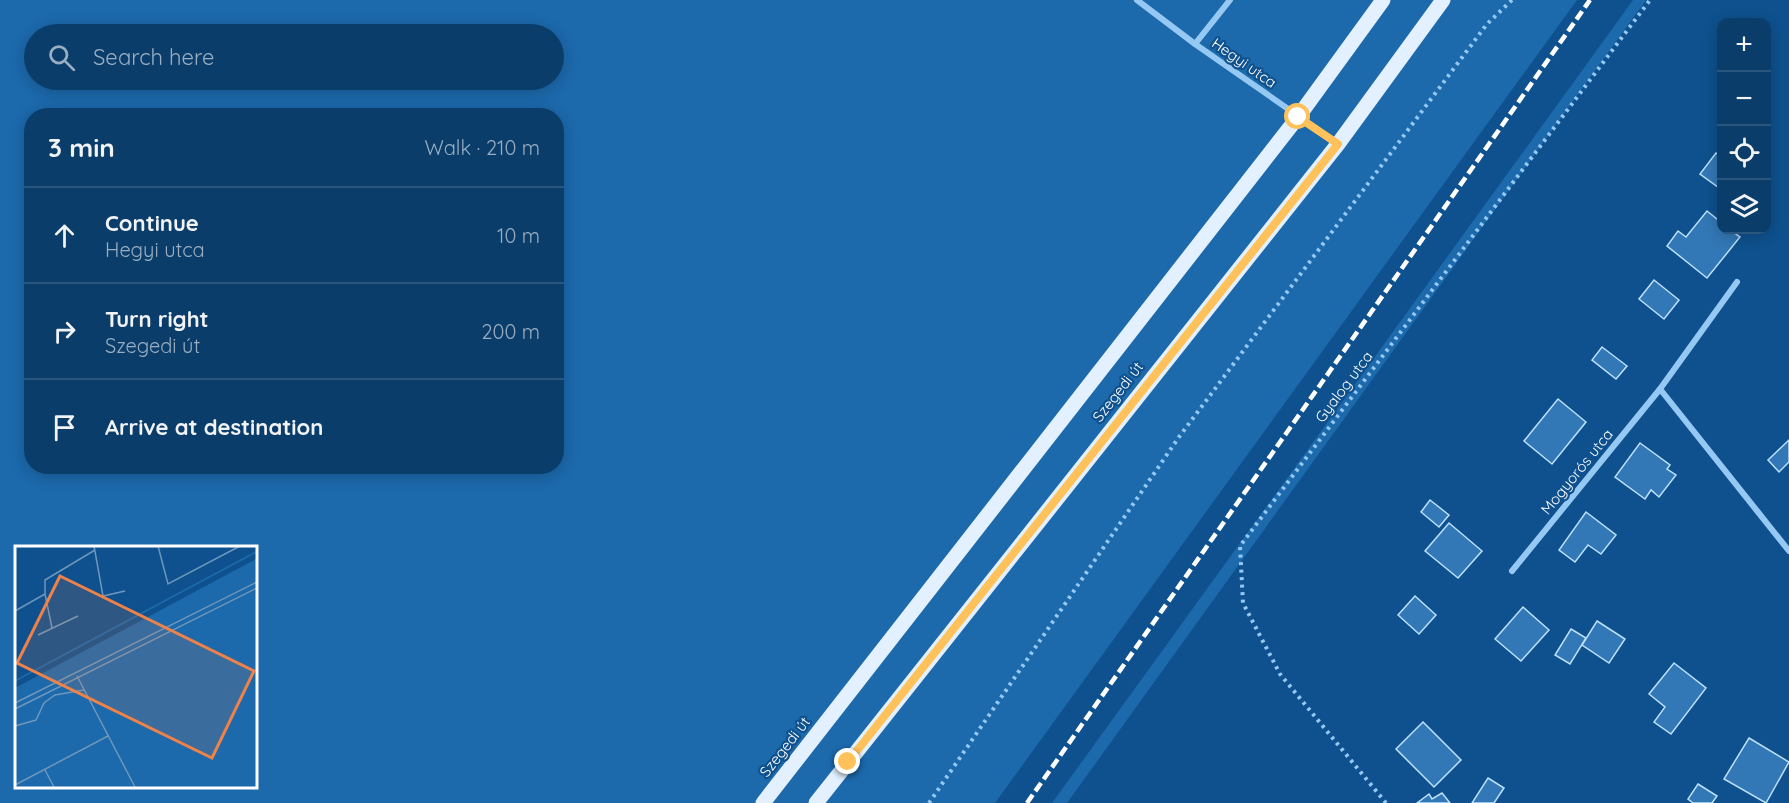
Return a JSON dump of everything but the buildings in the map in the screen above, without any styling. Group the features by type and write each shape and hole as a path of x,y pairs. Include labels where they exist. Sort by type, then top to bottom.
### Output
{"main road":[{"name":"Szegedi út","path":"763,803 1298,117 1383,0"},
{"name":"Szegedi út","path":"816,803 1338,144 1443,0"}],"street":[{"name":"Hegyi utca","path":"1137,0 1195,44 1338,144"},
{"path":"1195,44 1230,0"},
{"name":"Mogyorós utca","path":"1512,571 1660,389 1737,282"},
{"path":"1660,389 1789,551"}],"path":[{"path":"929,803 1179,437 1487,24 1512,0"},
{"name":"Gyalog utca","path":"1386,803 1280,675 1243,603 1240,546 1650,0"}],"shaded area":[{"path":"0,0 1577,0 995,803 0,803"},
{"path":"1633,0 1646,0 1067,803 1052,803"}],"railway":[{"path":"1027,803 1590,0"}],"route":[{"path":"848,762 1338,144 1298,117"}]}
